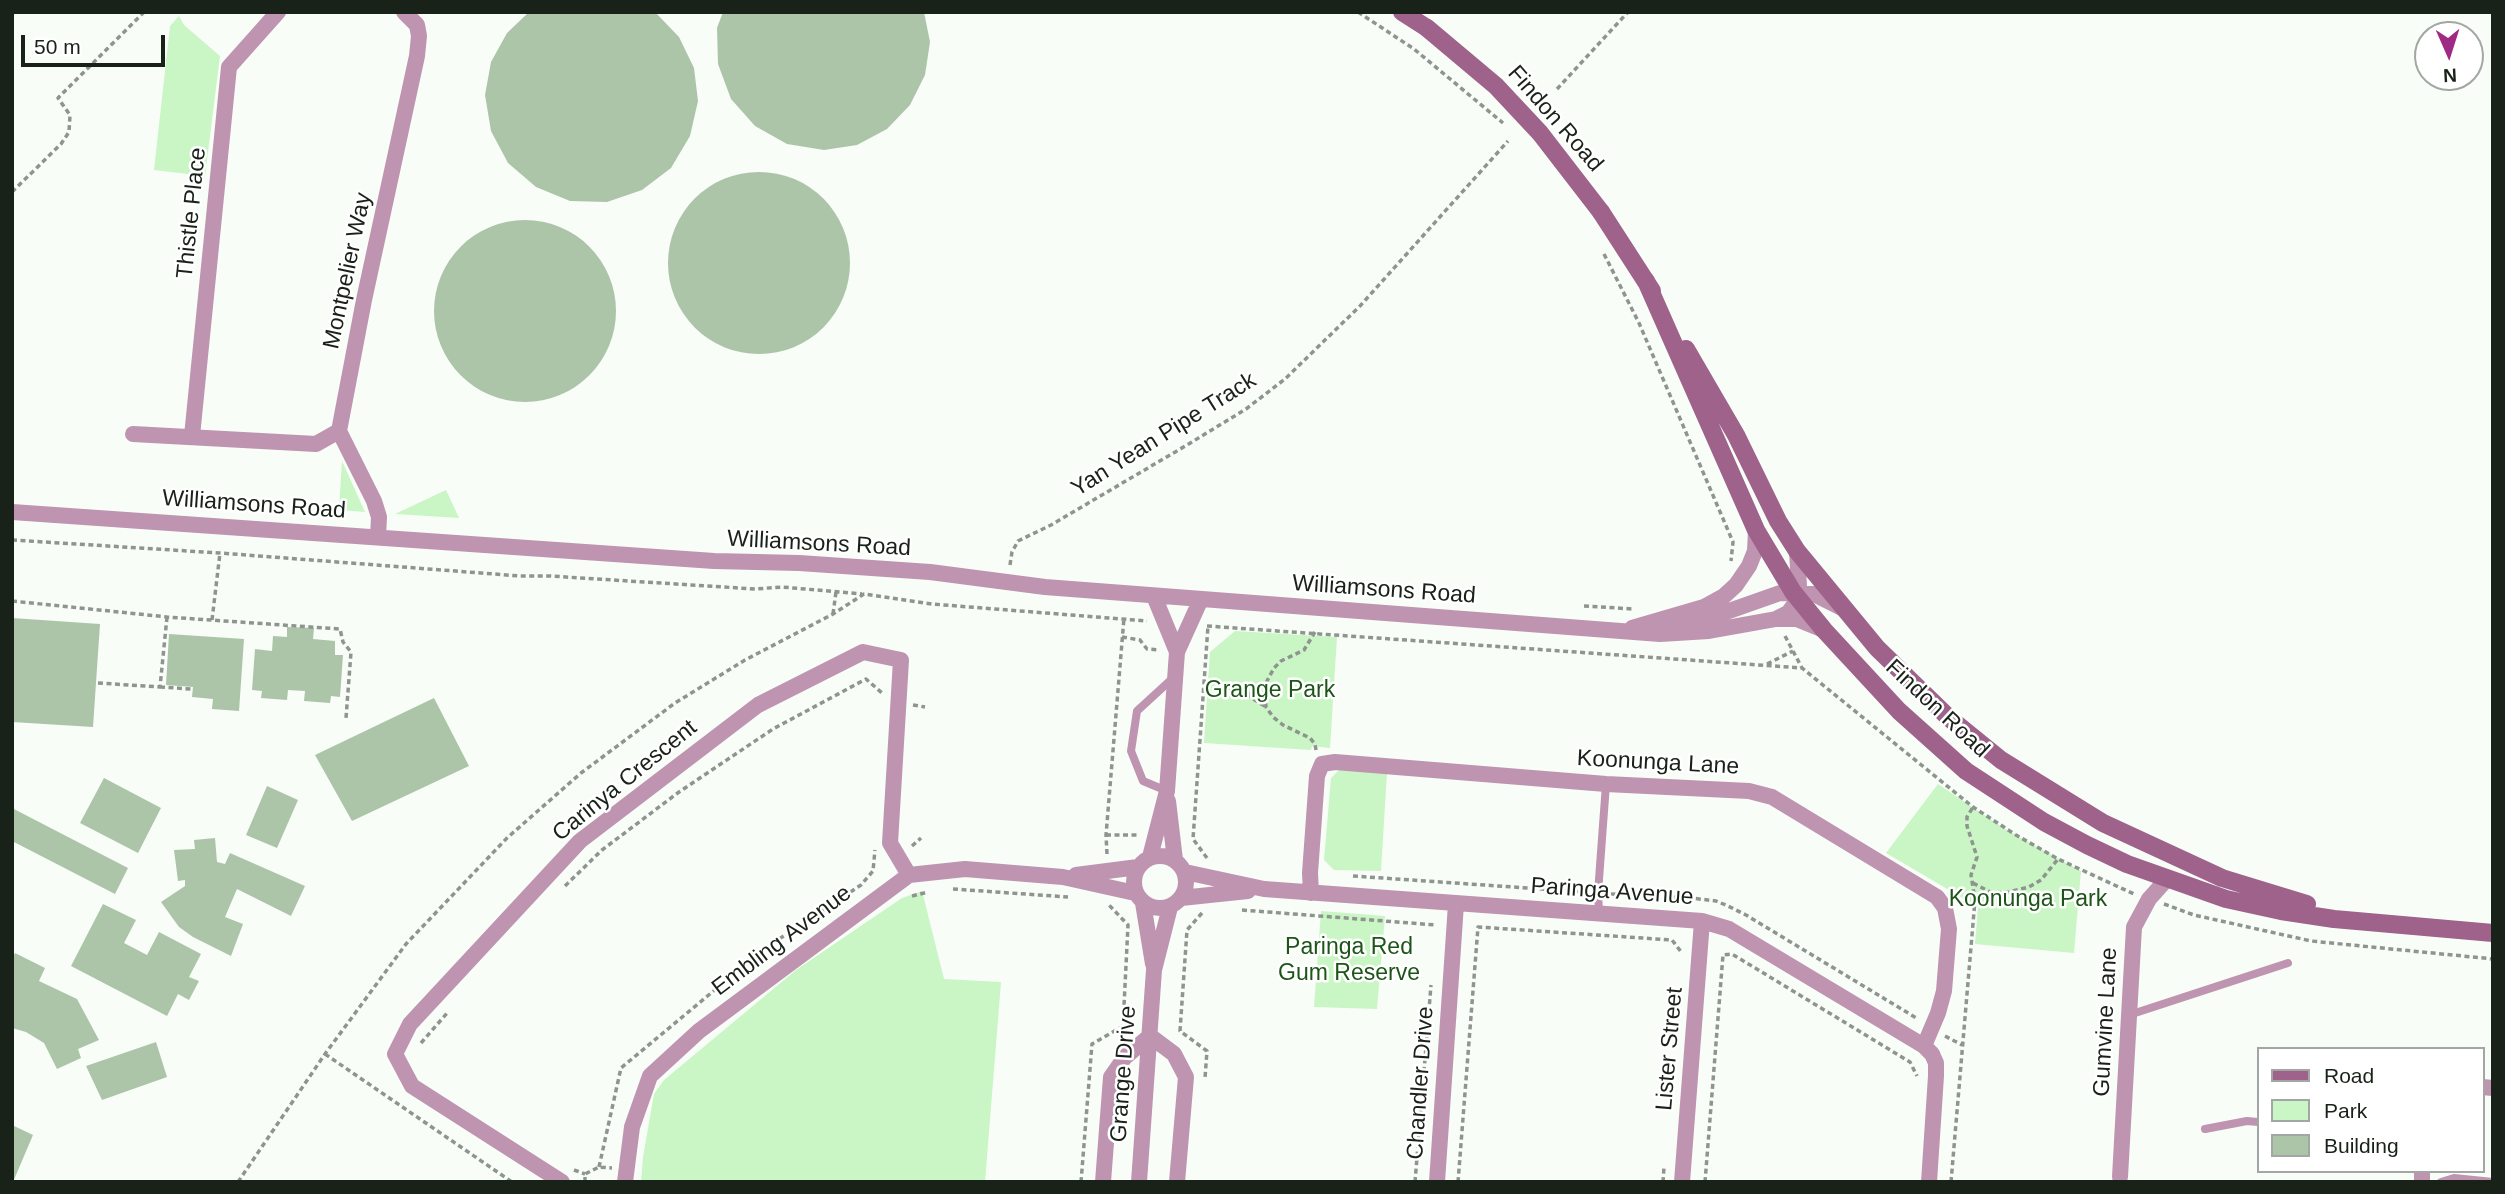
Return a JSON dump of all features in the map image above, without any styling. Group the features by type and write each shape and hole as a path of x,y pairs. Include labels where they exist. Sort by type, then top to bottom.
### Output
{"street":[{"name":"Thistle Place","path":"192,436 229,67 278,12"},
{"name":"Montpelier Way","path":"339,431 364,300 417,56 419,36 416,26 404,12"},
{"name":"Findon Road","path":"1402,12 1427,28 1496,86 1540,133 1601,212 1646,281 1736,435 1778,521 1797,551 1877,649 1948,717 2001,760 2103,823 2222,878 2288,900 2400,923"},
{"name":"Findon Road","path":"1646,281 1756,530 1795,594 1824,630 1899,711 1942,751 1990,789 2044,822 2127,863 2226,899 2334,919 2493,933"},
{"path":"133,434 316,444 339,431 374,501 379,517 378,537"},
{"name":"Williamsons Road","path":"12,512 714,561 799,563 930,572 1008,583 1154,596 1660,634 1709,631 1776,619 1797,619 1824,630"},
{"path":"1622,630 1704,607 1724,596 1737,585 1749,566 1755,551 1756,530"},
{"path":"1776,619 1788,613 1794,606 1800,568 1797,551"},
{"name":"Williamsons Road","path":"1622,630 1709,618 1780,593 1795,594"},
{"path":"1795,594 1814,594 1846,610"},
{"path":"1154,596 1177,652"},
{"path":"904,879 965,869 1063,877 1139,898 1158,909 1176,903 1187,885 1180,866 1167,791 1177,652 1201,599"},
{"name":"Carinya Crescent","path":"564,1175 412,1086 395,1054 410,1024 580,841 758,705 863,652 901,660 890,843 904,879"},
{"name":"Koonunga Lane","path":"1322,764 1335,762 1606,784 1748,791 1772,797 1937,897 1945,908 1949,929 1944,991 1924,1046"},
{"path":"1311,893 1317,776 1322,764"},
{"path":"1139,898 1133,881 1144,862 1167,791"},
{"path":"1063,877 1144,862 1162,856 1180,866"},
{"name":"Paringa Avenue","path":"1180,866 1264,889 1702,921 1729,929 1924,1046"},
{"name":"Embling Avenue","path":"625,1182 632,1127 650,1076 699,1031 904,879"},
{"name":"Gumvine Lane","path":"2120,1177 2134,927 2149,899 2167,879"},
{"name":"Paringa Avenue","path":"1176,903 1264,889"},
{"name":"Grange Drive","path":"1139,898 1154,970"},
{"name":"Grange Drive","path":"1139,1182 1154,970 1176,903"},
{"name":"Chandler Drive","path":"1437,1182 1456,904"},
{"name":"Lister Street","path":"1682,1182 1702,921"},
{"path":"1103,1182 1111,1077 1125,1057 1150,1036 1174,1054 1186,1077 1177,1182"},
{"path":"1924,1046 1936,1063 1929,1182"}],"lane":[{"path":"1167,791 1143,781 1131,751 1138,711 1175,677"},
{"path":"1599,914 1598,893 1606,784"},
{"path":"2129,1015 2288,962"},
{"path":"2205,1129 2256,1122"},
{"path":"2441,1182 2454,1178 2493,1182"}],"path":[{"path":"12,192 61,144 69,132 70,115 58,98 144,12"},
{"path":"1358,12 1414,49 1506,125"},
{"path":"1557,89 1628,12"},
{"name":"Yan Yean Pipe Track","path":"1165,622 1005,609 1012,552 1018,541 1051,525 1211,431 1246,409 1285,379 1360,306 1508,141"},
{"path":"1599,245 1618,277 1639,323 1733,542 1731,564"},
{"path":"12,540 520,576 755,589 782,587 864,594"},
{"path":"212,620 220,553"},
{"path":"833,614 835,592"},
{"path":"12,601 167,617 340,629 343,642 351,652 346,718"},
{"path":"1584,606 1642,610"},
{"path":"160,687 167,617"},
{"path":"1190,624 1801,668"},
{"path":"1208,626 1193,839 1213,867"},
{"path":"1266,707 1266,686 1274,668 1281,661 1304,650 1315,632"},
{"path":"1787,640 1801,668 1973,807 2059,859 2129,892 2194,915 2311,941 2493,959"},
{"path":"1765,665 1793,651"},
{"path":"564,887 602,850 668,800 773,729 866,679 884,694 884,702"},
{"path":"97,683 191,689"},
{"path":"1247,695 1266,686"},
{"path":"1204,689 1247,695 1266,707 1283,725 1310,738 1322,764"},
{"path":"1951,1182 1975,900 1971,875 1977,857 1967,826 1967,817 1973,807"},
{"path":"599,1167 621,1068 764,949 861,885 873,871 875,845"},
{"path":"1975,900 1992,892 2009,892 2029,887 2041,880 2059,859"},
{"path":"1351,876 1716,901 1746,915 1962,1045"},
{"path":"904,879 910,896 931,891"},
{"path":"1973,883 1992,892"},
{"path":"941,888 1077,898"},
{"path":"1180,1031 1187,930 1207,908"},
{"path":"1234,910 1436,924 1435,938"},
{"path":"1458,1182 1478,927 1672,940 1682,952 1681,965"},
{"path":"1705,1182 1723,955 1732,954 1910,1062 1918,1079"},
{"path":"1415,1182 1432,978"},
{"path":"415,1051 448,1011"},
{"path":"325,1054 512,1182"},
{"path":"1662,1182 1665,1155"},
{"path":"564,1175 585,1174"}],"green space":[{"path":"179,16 184,25 220,56 205,176 154,170 170,26"},
{"path":"342,461 365,512 339,510"},
{"path":"446,490 459,518 395,514"},
{"name":"Grange Park","path":"1235,631 1337,637 1330,748 1312,746 1311,750 1204,743 1210,652"},
{"path":"1339,770 1387,773 1381,871 1334,870 1324,860 1331,778"},
{"name":"Koonunga Park","path":"1938,784 2005,829 2081,871 2074,953 1975,944 1978,907 1886,853"},
{"path":"922,891 944,979 1001,982 985,1182 641,1182 654,1094 664,1080 796,970 902,898"},
{"name":"Paringa Red Gum Reserve","path":"1321,911 1385,916 1377,1009 1314,1007"}],"building":[{"path":"529,12 655,12 679,37 694,68 698,101 690,136 671,168 642,190 607,202 570,201 536,187 508,163 491,131 485,95 491,62 507,33"},
{"path":"723,12 924,12 930,42 925,75 910,105 887,129 857,145 824,150 787,144 755,126 731,99 718,64 717,28"},
{"path":"759,172 794,179 823,199 843,228 850,263 843,298 823,327 794,347 759,354 724,347 695,327 675,298 668,263 675,228 695,199 724,179"},
{"path":"525,220 560,227 589,247 609,276 616,311 609,346 589,375 560,395 525,402 490,395 461,375 441,346 434,311 441,276 461,247 490,227"},
{"path":"12,618 100,624 93,727 12,722"},
{"path":"287,627 314,628 313,639 335,641 335,655 343,655 340,697 331,696 330,703 304,701 305,691 288,690 287,700 261,698 262,691 252,690 255,649 272,651 273,636 287,637"},
{"path":"169,634 244,639 239,711 212,709 213,699 192,697 193,687 166,685"},
{"path":"434,698 469,766 352,821 315,755"},
{"path":"104,778 161,808 138,853 80,823"},
{"path":"267,786 298,800 277,848 246,835"},
{"path":"12,808 128,868 115,894 12,841"},
{"path":"215,838 217,862 225,864 230,853 305,886 291,916 237,889 225,917 243,924 231,956 179,927 161,902 185,886 185,880 178,881 174,850 195,849 194,840"},
{"path":"103,904 136,920 124,943 147,955 159,932 201,954 189,977 199,981 189,1000 178,994 167,1016 71,966"},
{"path":"15,953 45,968 39,981 77,999 99,1040 78,1049 81,1058 57,1069 44,1043 26,1032 12,1028 12,958"},
{"path":"156,1042 167,1077 102,1100 86,1066"},
{"path":"12,1125 33,1135 13,1182 12,1182"}]}
